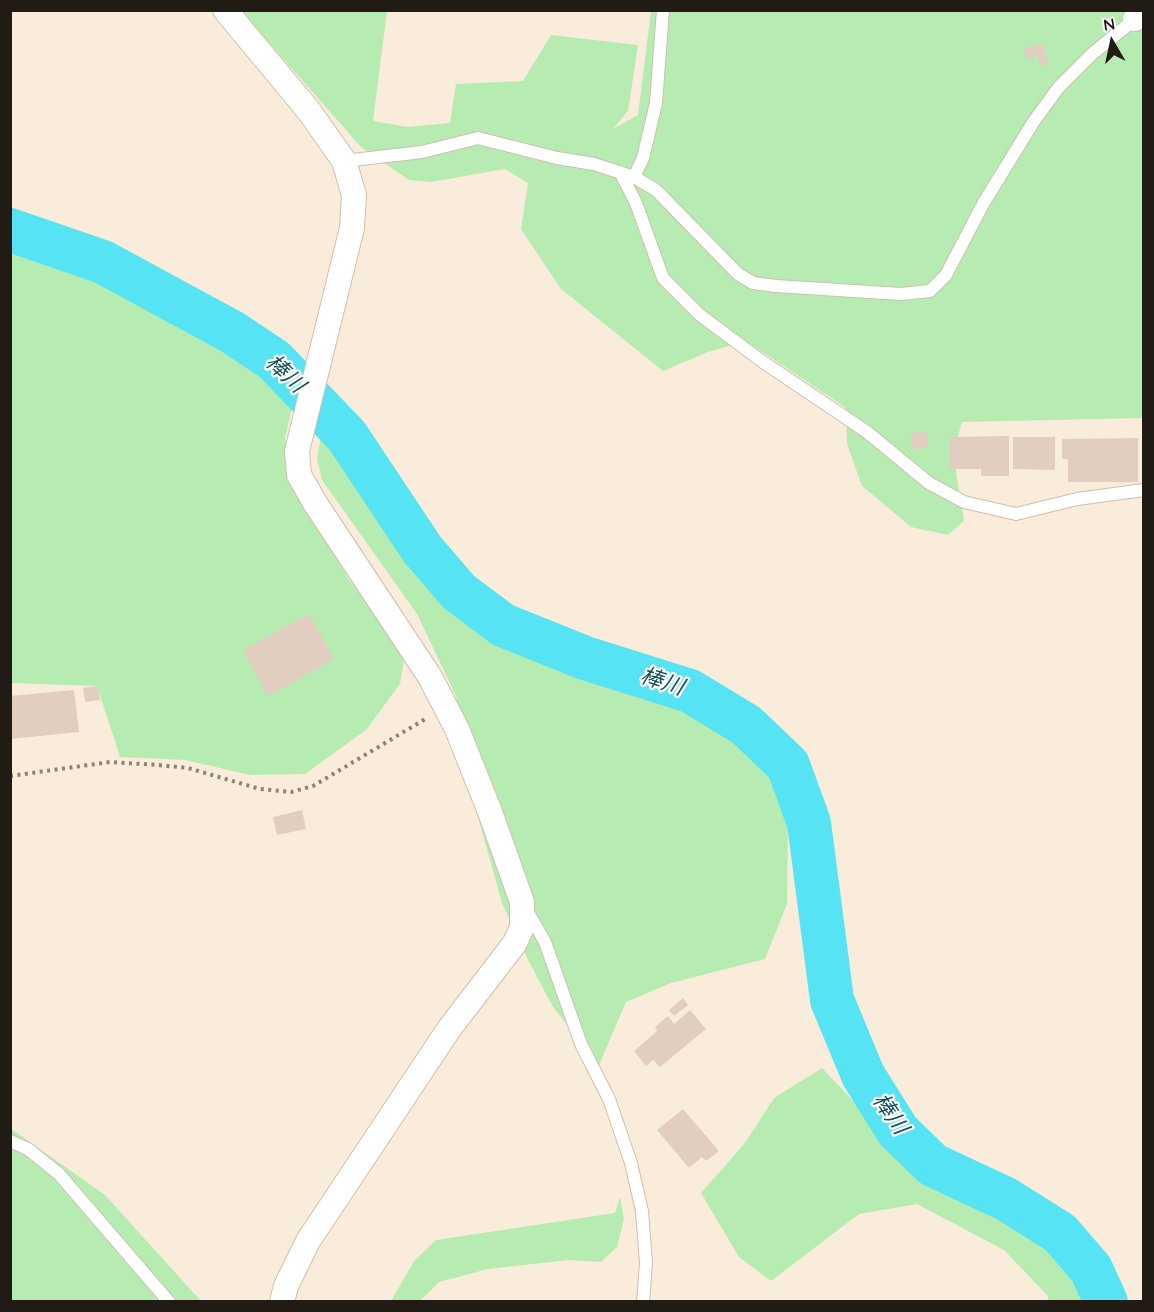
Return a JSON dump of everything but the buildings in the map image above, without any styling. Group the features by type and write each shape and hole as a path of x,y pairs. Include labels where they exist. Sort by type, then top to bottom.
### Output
{"street":[{"path":"225,10 309,111 344,161 354,195 352,228 297,451 299,475 315,503 430,677 457,729 522,902 522,927 515,943 449,1029 308,1240 286,1286 282,1302"}],"lane":[{"path":"634,177 643,158 656,103 663,10"},
{"path":"344,161 422,152 478,138 557,158 594,164 634,177 656,190 738,274 753,283 901,294 930,291 946,275 989,195 1034,121 1059,87 1092,54 1139,15"},
{"path":"620,172 636,203 663,278 700,315 763,362 867,432 929,483 964,502 1016,514 1077,499 1143,490"},
{"path":"522,902 545,942 581,1044 609,1099 631,1163 642,1211 646,1253 643,1302"},
{"path":"10,1141 28,1149 59,1174 169,1302"}],"path":[{"path":"10,776 110,762 146,764 188,768 260,789 291,792 313,786 445,707"}],"green space":[{"path":"241,11 387,11 373,121 408,127 450,123 456,84 523,81 551,35 638,45 628,111 613,129 638,115 651,11 1143,11 1143,418 962,422 953,453 964,521 948,535 911,527 862,486 847,444 846,408 746,341 708,352 663,371 561,289 521,229 528,183 505,169 431,182 409,180 361,147"},
{"path":"11,217 31,223 175,291 280,350 302,365 285,438 292,486 350,581 405,654 400,684 366,730 305,774 250,775 185,760 120,757 97,686 11,683"},
{"path":"328,426 343,444 409,543 446,590 492,629 552,657 682,700 727,725 771,762 788,819 787,904 765,959 671,983 626,1002 599,1065 553,1007 502,903 471,792 456,696 417,614 322,480 317,459 322,429"},
{"path":"822,1068 921,1173 958,1195 1022,1226 1061,1253 1086,1285 1091,1301 1049,1301 1047,1295 1004,1250 917,1204 859,1214 771,1281 739,1257 701,1193 745,1143 774,1098"},
{"path":"10,1128 105,1195 201,1301 11,1301"},
{"path":"620,1197 624,1219 617,1247 601,1262 569,1260 488,1269 439,1282 420,1301 391,1301 414,1261 436,1240 615,1213"}],"waterway":[{"name":"棒川","path":"10,230 103,262 232,332 274,360 347,436 422,549 459,592 503,625 585,658 690,691 746,725 788,765 809,823 832,1000 863,1075 898,1131 933,1165 1006,1199 1060,1233 1091,1269 1106,1302"}]}
